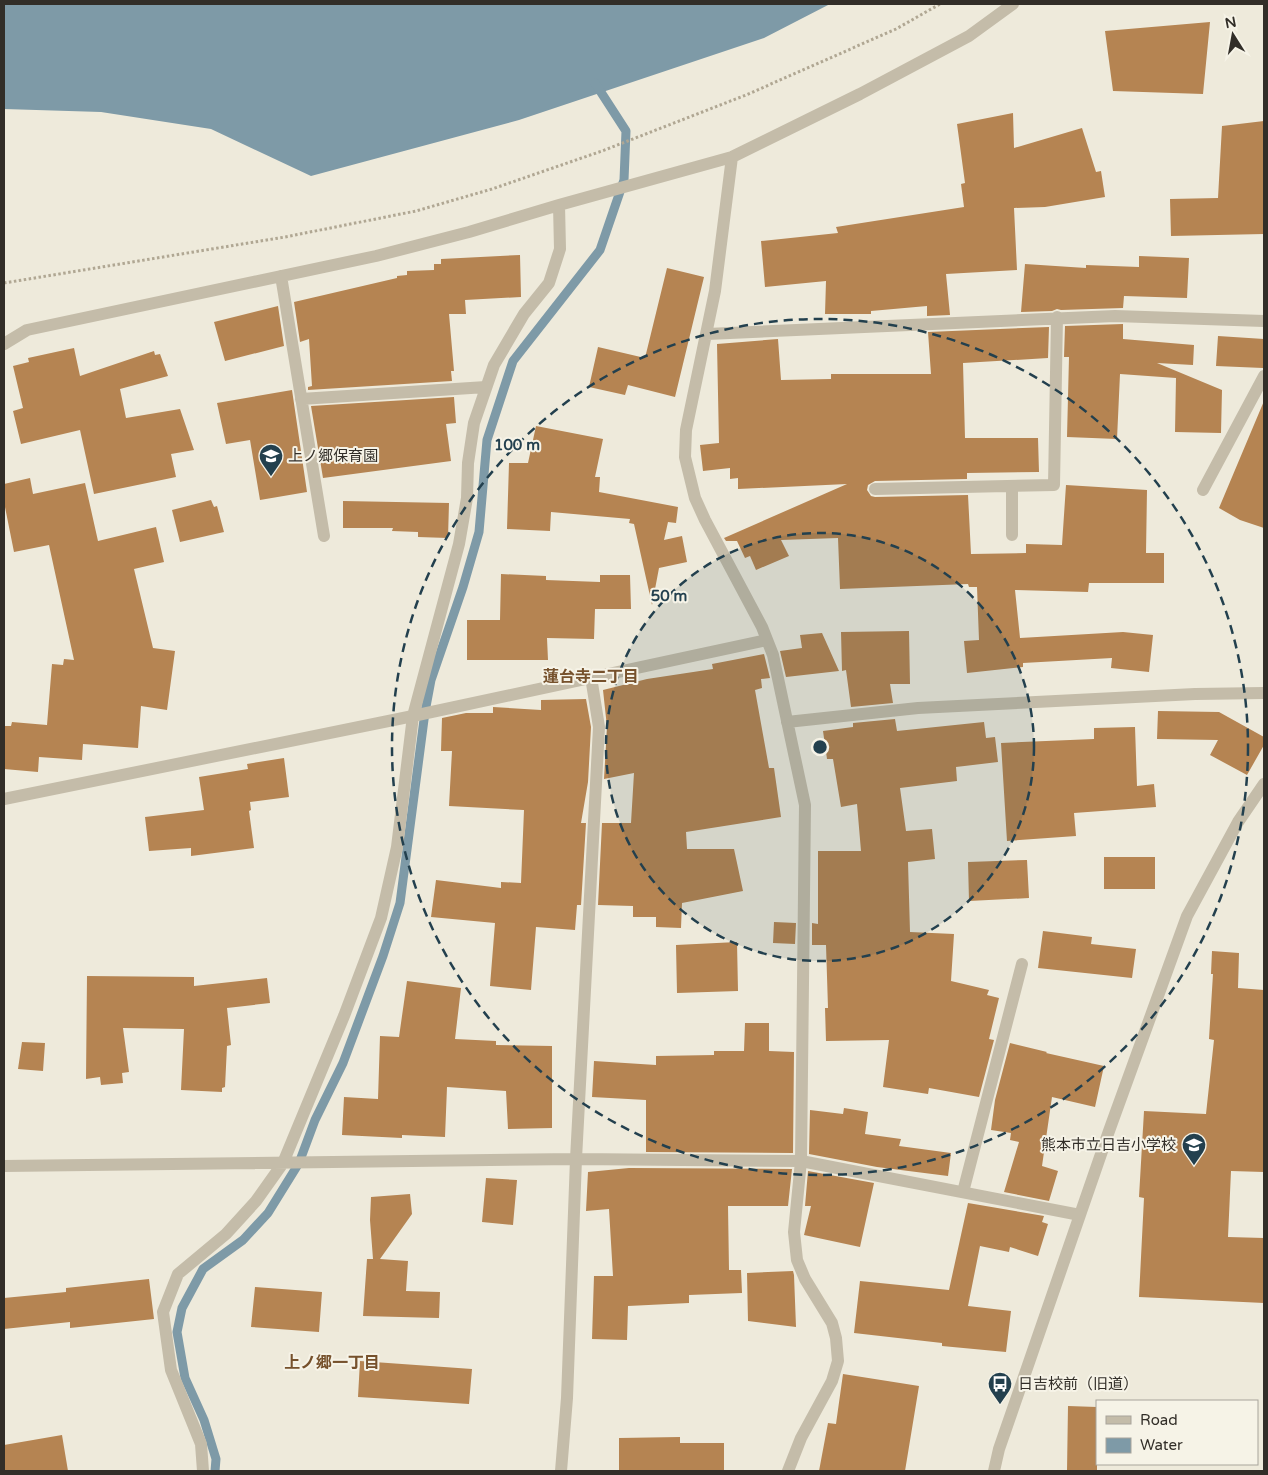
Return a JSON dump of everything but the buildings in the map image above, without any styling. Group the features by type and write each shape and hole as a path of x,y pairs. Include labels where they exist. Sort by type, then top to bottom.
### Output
{"street":[{"path":"4,344 27,330 376,256 432,242 732,157 860,94 969,36 1013,4"},
{"path":"732,157 716,291 686,430 685,457 688,476 695,498 767,640 778,677 803,792 806,819 801,1161 794,1232 797,1260 804,1279 832,1323 836,1338 838,1361 832,1381 801,1438 788,1471"},
{"path":"203,1471 201,1444 170,1370 162,1312 178,1274 226,1234 256,1201 283,1163 344,1016 381,918 396,847 414,716 459,544 467,498 468,463 474,423 494,365 524,314 549,283 560,249 559,205"},
{"path":"281,276 324,536"},
{"path":"707,334 1057,317 1115,316 1264,321"},
{"path":"875,489 1054,485 1057,317"},
{"path":"1203,490 1259,398 1264,376"},
{"path":"301,399 486,387"},
{"path":"1012,487 1012,535"},
{"path":"4,799 414,716 767,640"},
{"path":"561,1471 567,1398 576,1159 599,727 590,677"},
{"path":"787,722 918,708 1195,694 1264,693"},
{"path":"994,1471 999,1449 1080,1215 1187,916 1238,822 1264,784"},
{"path":"963,1192 1022,964"},
{"path":"4,1166 576,1159 801,1161 1080,1215"}],"path":[{"path":"4,282 284,237 416,211 492,189 602,151 746,95 896,29 940,4"}],"water":[{"path":"4,4 830,4 764,38 519,120 311,176 211,129 101,112 4,109"}],"waterway":[{"path":"215,1471 216,1459 204,1420 185,1378 177,1332 182,1308 203,1269 243,1240 268,1213 299,1163 315,1120 343,1063 383,956 400,903 425,712 431,680 463,587 479,532 487,440 513,361 600,250 624,180 626,131 595,83"}],"place":[{"name":"上ノ郷保育園","path":"271,477"},
{"name":"熊本市立日吉小学校","path":"1194,1166"},
{"name":"日吉校前（旧道）","path":"1000,1405"}],"district":[{"name":"蓮台寺二丁目","path":"591,677"},
{"name":"上ノ郷一丁目","path":"332,1363"}]}
